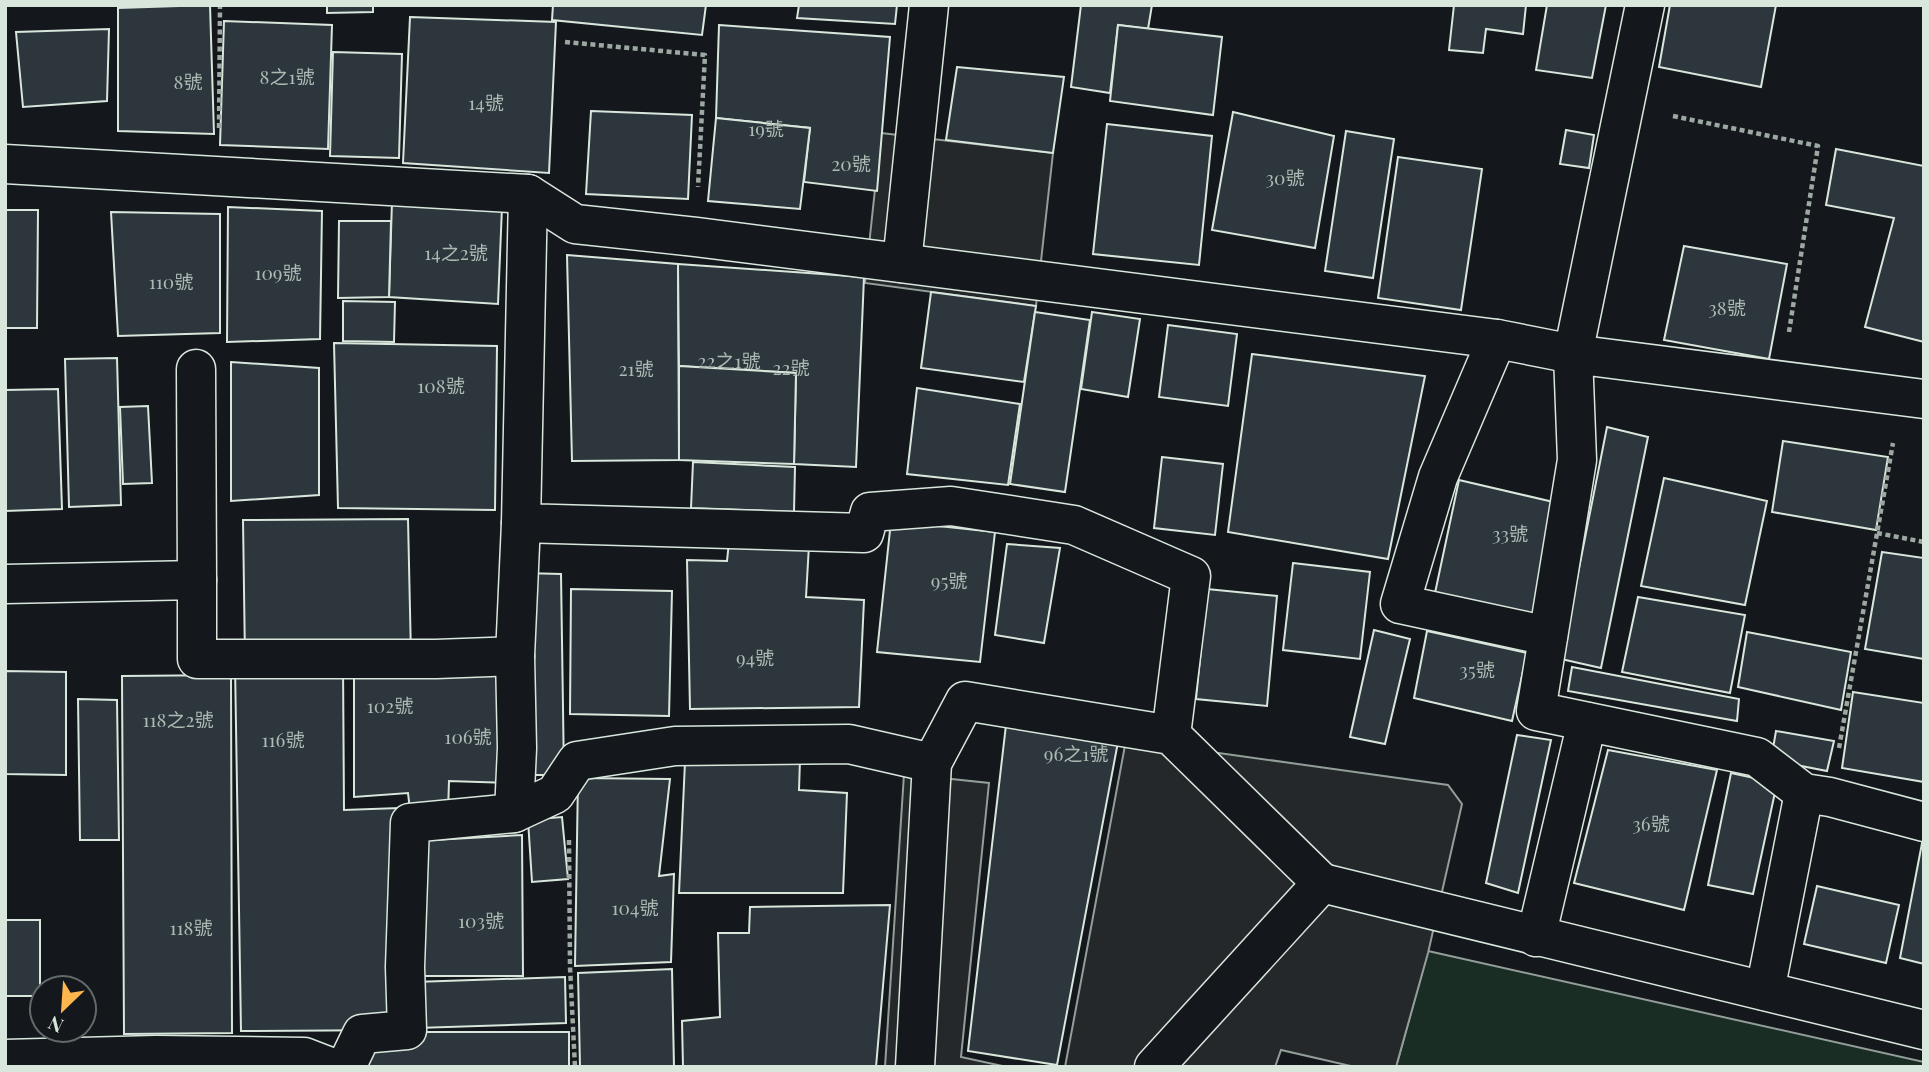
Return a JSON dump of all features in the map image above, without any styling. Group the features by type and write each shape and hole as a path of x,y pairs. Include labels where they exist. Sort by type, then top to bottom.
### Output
{"street":[{"path":"902,263 929,5"},
{"path":"1645,5 1573,354 1577,460 1536,711 1757,757 1817,795 1924,822"},
{"path":"5,164 528,194 575,224 1497,339 1573,354 1913,398"},
{"path":"514,813 517,748 515,656 521,523 528,194"},
{"path":"1497,339 1438,477 1400,604 1548,636"},
{"path":"196,369 197,659 436,659 515,656"},
{"path":"521,523 864,533 870,512 951,506 1074,525 1191,576 1171,735"},
{"path":"5,584 197,580"},
{"path":"915,1067 932,763 965,701 1171,735 1322,883 1924,1030"},
{"path":"1535,937 1587,722"},
{"path":"346,1067 362,1034 407,1030 405,967 410,823 514,813 555,794 577,761 675,746 849,744 932,763"},
{"path":"1765,991 1817,795"},
{"path":"1154,1067 1322,883"},
{"path":"5,1059 108,1062 156,1055 304,1057 330,1067"}],"path":[{"path":"218,175 220,5"},
{"path":"565,42 705,55 695,237"},
{"path":"1624,106 1818,146 1781,382"},
{"path":"1817,795 1877,533 1913,398"},
{"path":"1877,533 1924,542"},
{"path":"568,774 570,967 575,1067"}],"green space":[{"path":"1428,951 1924,1062 1924,1067 1396,1067"}],"shaded area":[{"path":"881,133 1053,153 1036,306 865,283"},
{"path":"1126,740 1448,785 1462,804 1428,953 1396,1067 1355,1067 1281,1050 1275,1067 1065,1067"},
{"path":"904,774 989,783 961,1057 1007,1067 885,1067"}],"building":[{"path":"210,5 214,134 118,131 118,8"},
{"path":"327,5 373,5 373,12 327,13"},
{"path":"553,5 706,5 702,35 552,20"},
{"path":"799,5 897,5 895,24 797,18"},
{"path":"1081,5 1152,5 1148,29 1118,25 1110,93 1071,87"},
{"path":"1454,5 1526,5 1523,34 1486,29 1483,53 1449,50"},
{"path":"1547,5 1606,5 1592,78 1536,70"},
{"path":"1670,5 1776,5 1761,87 1659,67"},
{"path":"410,17 556,22 549,173 403,163"},
{"path":"224,21 332,25 328,149 220,145"},
{"path":"719,25 890,37 877,191 804,182 810,128 716,118"},
{"path":"1118,25 1222,37 1213,115 1110,101"},
{"path":"109,29 107,101 23,107 16,32"},
{"path":"333,52 402,54 399,158 330,156"},
{"path":"957,67 1064,77 1053,153 946,140"},
{"path":"591,111 692,115 688,199 586,194"},
{"path":"1233,112 1334,136 1315,248 1212,230"},
{"path":"716,118 810,128 800,209 708,201"},
{"path":"1107,124 1212,136 1199,265 1093,254"},
{"path":"1566,130 1594,135 1589,168 1560,164"},
{"path":"1346,131 1394,139 1373,278 1325,271"},
{"path":"1836,149 1924,166 1924,342 1865,327 1894,218 1826,205"},
{"path":"1398,157 1482,169 1461,310 1378,298"},
{"path":"392,201 502,207 498,304 389,297"},
{"path":"228,207 322,211 320,339 227,342"},
{"path":"5,210 38,210 37,328 5,328"},
{"path":"111,212 220,214 220,333 118,336"},
{"path":"339,221 391,221 389,297 338,298"},
{"path":"1684,246 1787,264 1769,359 1664,340"},
{"path":"567,255 678,264 679,460 572,461"},
{"path":"678,264 864,277 856,467 794,464 796,373 679,366"},
{"path":"931,292 1036,306 1024,382 921,368"},
{"path":"343,301 395,302 394,342 343,341"},
{"path":"1035,312 1090,320 1065,492 1010,484"},
{"path":"1092,312 1140,319 1128,397 1081,389"},
{"path":"1168,325 1237,334 1228,406 1159,397"},
{"path":"334,343 497,346 495,510 338,508"},
{"path":"1252,354 1425,376 1388,559 1228,532"},
{"path":"117,358 121,505 69,507 65,359"},
{"path":"231,362 319,368 319,495 231,501"},
{"path":"679,366 796,373 794,464 679,460"},
{"path":"917,388 1020,404 1008,485 907,474"},
{"path":"58,389 62,509 5,511 5,390"},
{"path":"148,406 152,483 123,484 120,407"},
{"path":"1607,427 1648,437 1601,668 1561,659"},
{"path":"1783,441 1888,457 1876,530 1772,512"},
{"path":"1162,457 1223,464 1215,535 1154,528"},
{"path":"693,462 795,467 794,512 691,508"},
{"path":"1664,478 1767,501 1745,605 1641,586"},
{"path":"1459,480 1562,504 1535,616 1435,593"},
{"path":"408,519 411,656 245,658 243,520"},
{"path":"891,521 995,532 980,662 877,652"},
{"path":"729,542 809,545 806,597 864,600 859,707 690,709 687,560 727,561"},
{"path":"1007,544 1060,548 1044,643 995,635"},
{"path":"1882,552 1924,558 1924,659 1865,649"},
{"path":"1293,563 1370,572 1360,659 1283,650"},
{"path":"523,573 561,574 564,775 525,775"},
{"path":"571,589 672,591 669,716 570,714"},
{"path":"1207,589 1277,596 1267,706 1196,699"},
{"path":"1638,597 1745,615 1730,693 1622,672"},
{"path":"1374,630 1410,639 1385,744 1350,737"},
{"path":"1427,631 1527,653 1512,721 1414,698"},
{"path":"1747,632 1851,652 1841,710 1738,687"},
{"path":"343,664 344,810 399,808 401,1030 241,1031 235,665"},
{"path":"354,667 509,668 512,783 449,781 448,812 410,810 408,793 354,797"},
{"path":"1572,667 1739,699 1737,721 1568,691"},
{"path":"5,671 66,672 66,775 5,774"},
{"path":"231,675 232,1033 124,1034 122,676"},
{"path":"1853,692 1924,703 1924,782 1842,768"},
{"path":"78,699 117,700 119,840 80,840"},
{"path":"1006,725 1118,742 1057,1065 968,1051"},
{"path":"1776,731 1834,741 1827,771 1771,760"},
{"path":"1517,735 1551,740 1518,893 1486,883"},
{"path":"1608,750 1717,770 1684,910 1574,883"},
{"path":"800,759 799,790 847,793 843,893 679,893 685,762"},
{"path":"1731,773 1777,783 1753,894 1708,885"},
{"path":"578,778 670,779 659,876 674,874 671,962 575,966"},
{"path":"562,817 568,879 532,882 528,820"},
{"path":"522,835 523,976 412,976 415,841"},
{"path":"1924,838 1924,964 1900,958"},
{"path":"1817,886 1899,905 1886,963 1804,944"},
{"path":"890,905 876,1067 683,1067 682,1021 720,1017 718,933 749,933 750,907"},
{"path":"5,920 40,920 40,974 28,974 28,996 5,996"},
{"path":"672,969 674,1067 580,1067 578,973"},
{"path":"565,977 566,1023 417,1028 414,982"},
{"path":"369,1032 569,1032 569,1067 368,1067"}]}
